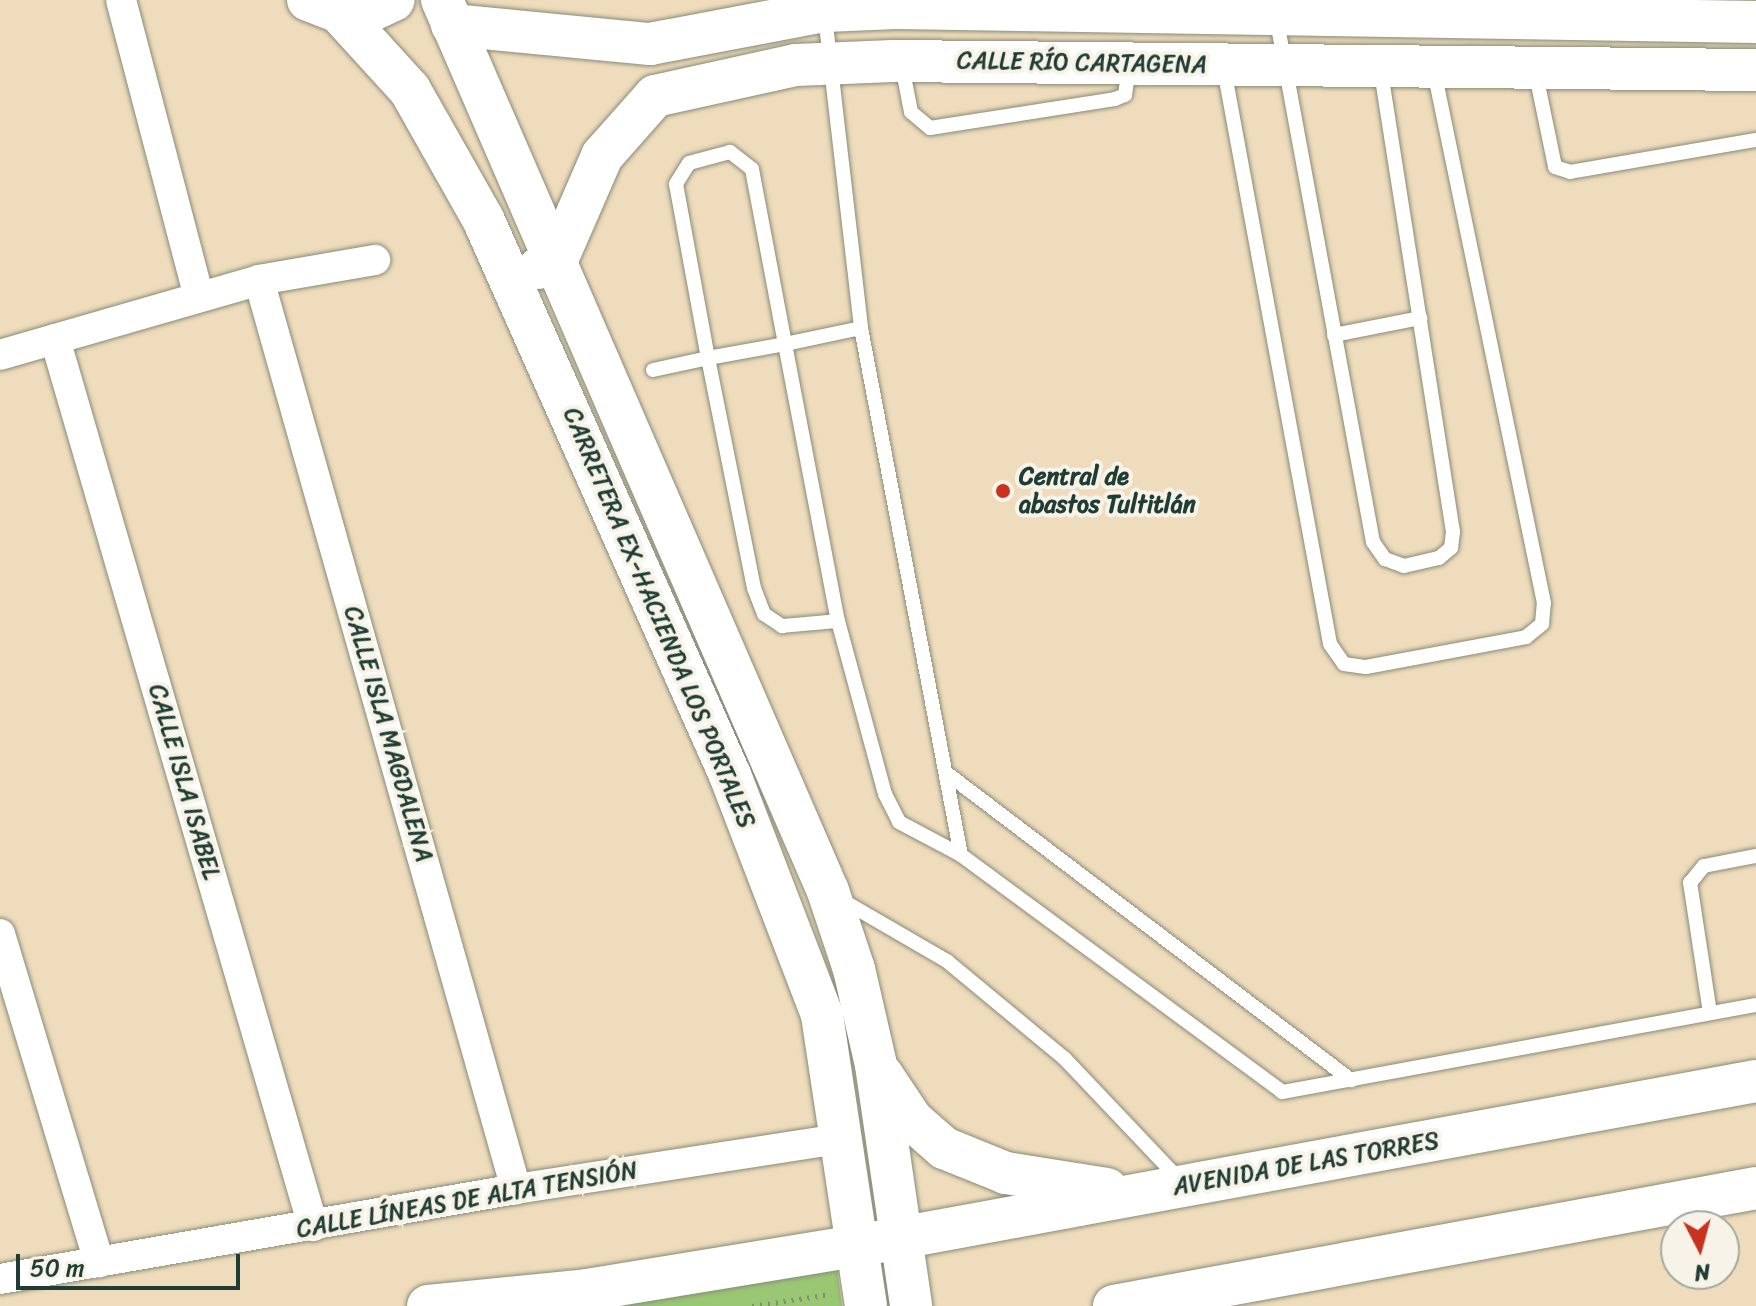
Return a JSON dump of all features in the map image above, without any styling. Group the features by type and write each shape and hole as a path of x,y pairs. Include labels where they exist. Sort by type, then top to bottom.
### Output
{"main road":[{"path":"323,6 370,11 394,0"},
{"name":"CARRETERA EX-HACIENDA LOS PORTALES","path":"323,6 410,90 512,278 730,775 822,1015 865,1297"},
{"path":"447,13 650,44 825,11 1756,22"},
{"name":"CARRETERA EX-HACIENDA LOS PORTALES","path":"447,13 828,891 854,969 876,1065 911,1306"},
{"path":"512,278 556,262 602,156 655,96 650,44"},
{"name":"CALLE RÍO CARTAGENA","path":"655,96 828,62 1756,70"},
{"path":"730,775 771,760"},
{"path":"876,1065 912,1120 944,1148 1006,1173 1140,1194"},
{"name":"AVENIDA DE LAS TORRES","path":"856,1246 1756,1081"},
{"path":"1114,1306 1184,1300 1756,1188"},
{"path":"428,1306 587,1290 856,1246"}],"street":[{"path":"121,0 199,297"},
{"path":"0,355 259,280 375,260"},
{"name":"CALLE ISLA MAGDALENA","path":"259,280 516,1189"},
{"name":"CALLE ISLA ISABEL","path":"55,339 313,1226"},
{"path":"0,934 99,1262"},
{"name":"CALLE LÍNEAS DE ALTA TENSIÓN","path":"0,1279 516,1189 840,1139"}],"lane":[{"path":"825,11 828,62 861,328 949,775 961,855"},
{"path":"1276,15 1282,65 1373,542 1385,559 1404,566 1439,558 1451,548 1453,532 1380,66"},
{"path":"901,61 911,112 930,128 1115,99 1125,95 1130,63"},
{"path":"1223,64 1330,644 1344,664 1366,667 1526,637 1542,624 1544,603 1433,66"},
{"path":"1534,67 1555,167 1570,172 1756,140"},
{"path":"838,621 782,626 764,614 754,588 676,184 689,163 730,152 752,169 838,621 885,794 899,822 961,855 1282,1092 1756,1005"},
{"path":"1334,335 1420,318"},
{"path":"653,370 861,328"},
{"path":"949,775 1351,1080"},
{"path":"1710,1013 1690,883 1704,866 1756,856"},
{"path":"828,891 947,961 1065,1059 1185,1186"}],"path":[{"path":"752,1306 865,1297"}],"green space":[{"path":"837,1268 842,1306 620,1306"}],"place":[{"name":"Central de abastos Tultitlán","path":"1003,491"}]}
